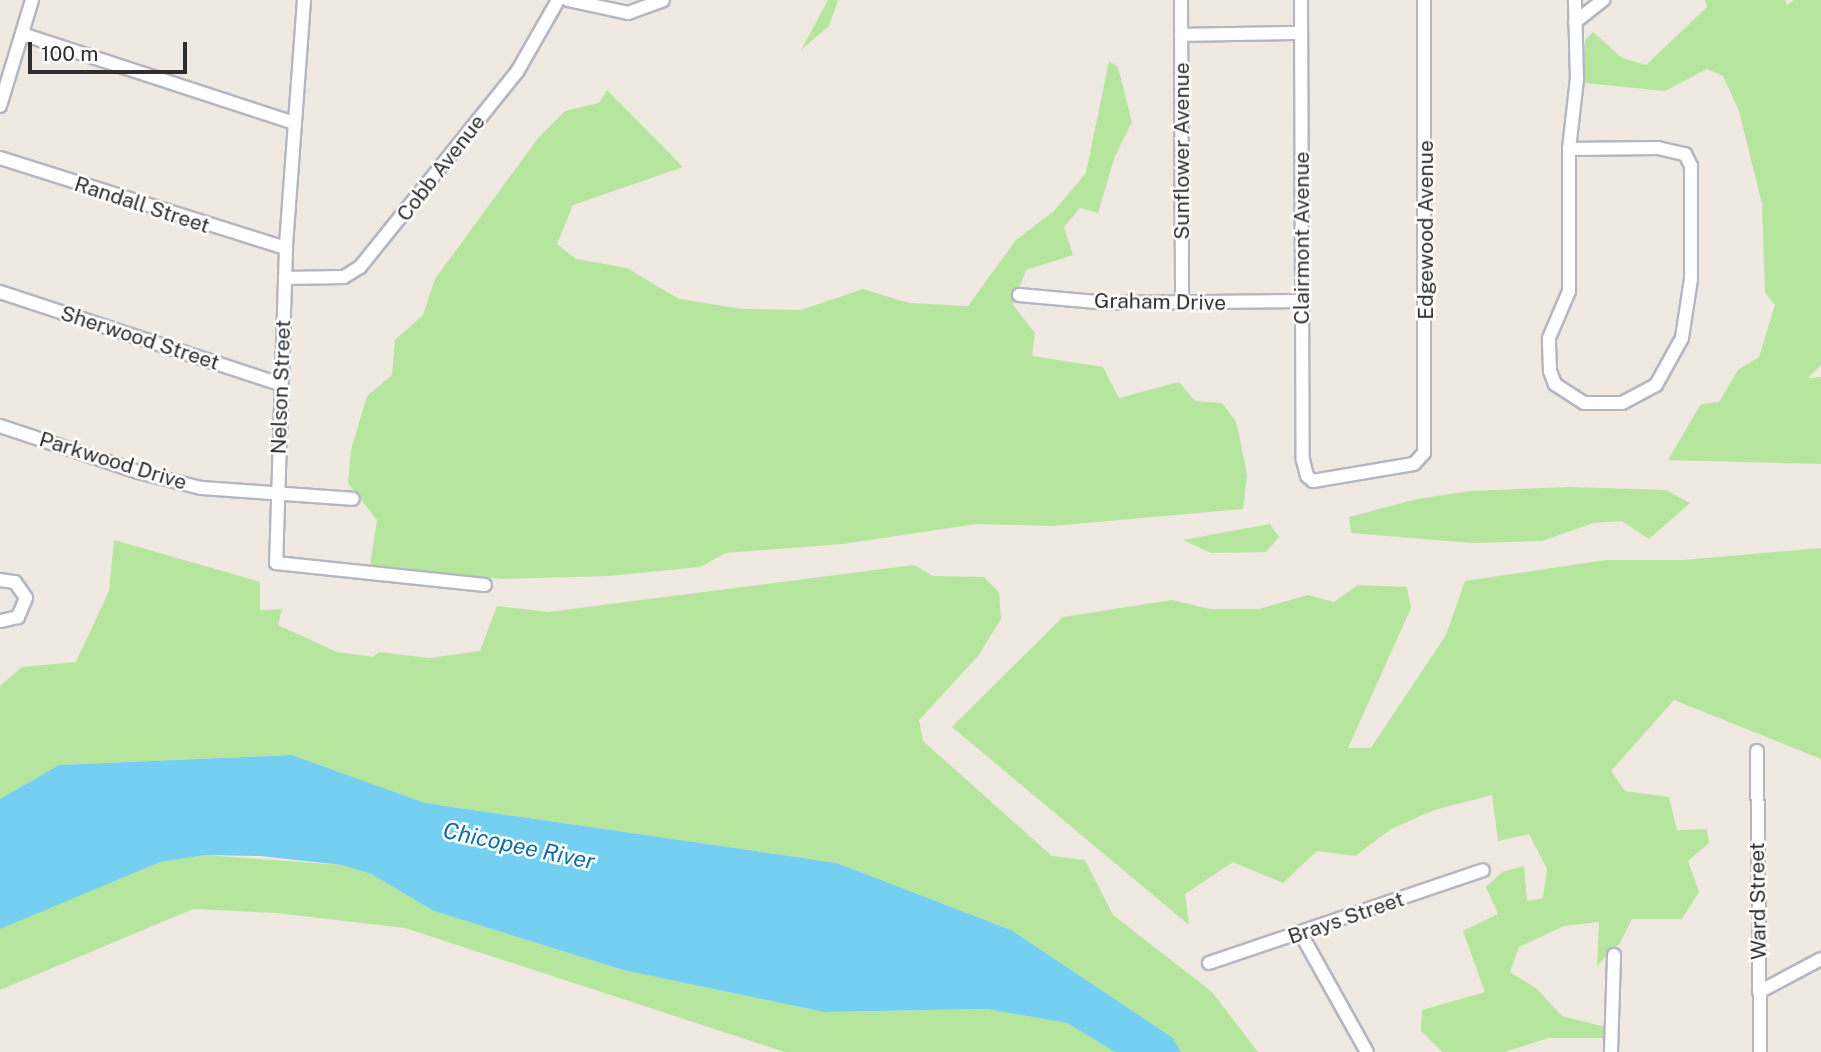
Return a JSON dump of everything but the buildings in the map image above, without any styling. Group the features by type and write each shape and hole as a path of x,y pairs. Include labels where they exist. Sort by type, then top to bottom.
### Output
{"street":[{"path":"0,106 32,0"},
{"name":"Nelson Street","path":"304,0 286,248 279,384 275,563 485,585"},
{"name":"Cobb Avenue","path":"285,278 344,277 360,267 517,72 558,0"},
{"path":"568,0 628,13 663,0"},
{"name":"Sunflower Avenue","path":"1181,0 1182,302"},
{"name":"Clairmont Avenue","path":"1301,0 1301,300 1307,476"},
{"name":"Edgewood Avenue","path":"1307,476 1313,481 1353,477 1421,460 1426,423 1424,0"},
{"path":"1569,149 1666,149 1685,154 1691,166 1691,279 1682,338 1656,385 1622,403 1598,405 1575,399 1555,384 1550,371 1549,338 1569,291 1569,149 1577,79 1575,0"},
{"path":"1575,22 1603,0"},
{"path":"1181,35 1301,33"},
{"path":"22,34 294,122"},
{"name":"Randall Street","path":"0,158 286,248"},
{"name":"Sherwood Street","path":"0,292 279,384"},
{"name":"Graham Drive","path":"1019,295 1108,303 1301,300"},
{"name":"Parkwood Drive","path":"0,426 138,472 201,488 353,499"},
{"path":"0,580 15,582 26,598 18,617 0,621"},
{"name":"Ward Street","path":"1757,751 1760,1052"},
{"name":"Brays Street","path":"1209,963 1301,934 1483,870"},
{"path":"1301,934 1367,1052"},
{"path":"1611,1052 1614,955"},
{"path":"1759,992 1821,959"}],"green space":[{"path":"828,0 838,0 829,26 801,50"},
{"path":"1705,0 1785,0 1787,5 1794,0 1821,0 1821,365 1808,378 1821,377 1821,464 1668,460 1701,404 1719,402 1738,370 1759,357 1775,305 1765,293 1762,204 1739,111 1723,76 1707,69 1665,91 1585,83 1585,40 1593,32 1622,58 1646,65 1707,7"},
{"path":"1109,61 1118,67 1132,122 1115,156 1098,213 1080,208 1064,227 1073,255 1026,270 1013,305 1035,333 1032,356 1103,367 1119,398 1179,382 1195,401 1222,403 1236,422 1241,444 1247,475 1243,509 1052,526 976,524 843,544 726,553 700,567 608,576 502,579 370,566 377,520 348,483 351,450 367,396 392,375 395,340 423,315 435,279 539,137 565,111 599,103 607,90 683,167 573,205 557,244 576,259 627,268 679,299 742,309 801,310 863,289 909,303 968,306 1016,240 1054,211 1086,173"},
{"path":"1569,487 1666,490 1690,503 1649,539 1622,521 1593,523 1542,541 1472,543 1351,533 1349,517 1417,499 1471,491"},
{"path":"1270,524 1279,537 1266,552 1211,553 1183,540"},
{"path":"114,540 260,582 260,610 282,609 278,625 337,652 373,657 379,652 429,658 480,651 497,606 548,612 914,565 933,576 984,577 999,592 1001,619 978,656 919,720 923,741 1052,856 1085,860 1113,915 1212,992 1258,1052 1181,1052 1173,1038 1011,930 837,863 425,803 292,755 59,765 0,799 0,686 22,667 76,662 109,591"},
{"path":"1821,548 1821,759 1674,700 1611,771 1625,791 1669,797 1677,830 1707,829 1709,843 1688,861 1699,892 1682,919 1632,919 1620,943 1597,966 1599,922 1564,926 1519,947 1510,972 1537,989 1562,1016 1605,1027 1606,1038 1549,1038 1504,1052 1442,1052 1421,1031 1422,1010 1485,992 1463,931 1498,914 1486,887 1502,872 1524,866 1527,901 1543,898 1547,869 1529,834 1498,841 1492,795 1434,810 1391,829 1355,856 1317,851 1283,883 1233,862 1185,894 1189,925 952,727 1063,617 1172,600 1210,609 1259,609 1308,595 1334,602 1358,585 1407,587 1411,608 1348,748 1371,748 1446,635 1465,581 1606,560 1684,560"},
{"path":"206,855 342,865 371,874 434,911 623,970 824,1012 987,1009 1067,1023 1115,1052 785,1052 405,928 276,913 193,909 0,990 0,929 116,876 160,862"}],"water":[{"name":"Chicopee River","path":"292,755 425,803 837,863 1011,930 1173,1038 1181,1052 1115,1052 1067,1023 987,1009 824,1012 623,970 434,911 371,874 342,865 260,856 206,855 160,862 0,929 0,799 59,765"}]}
